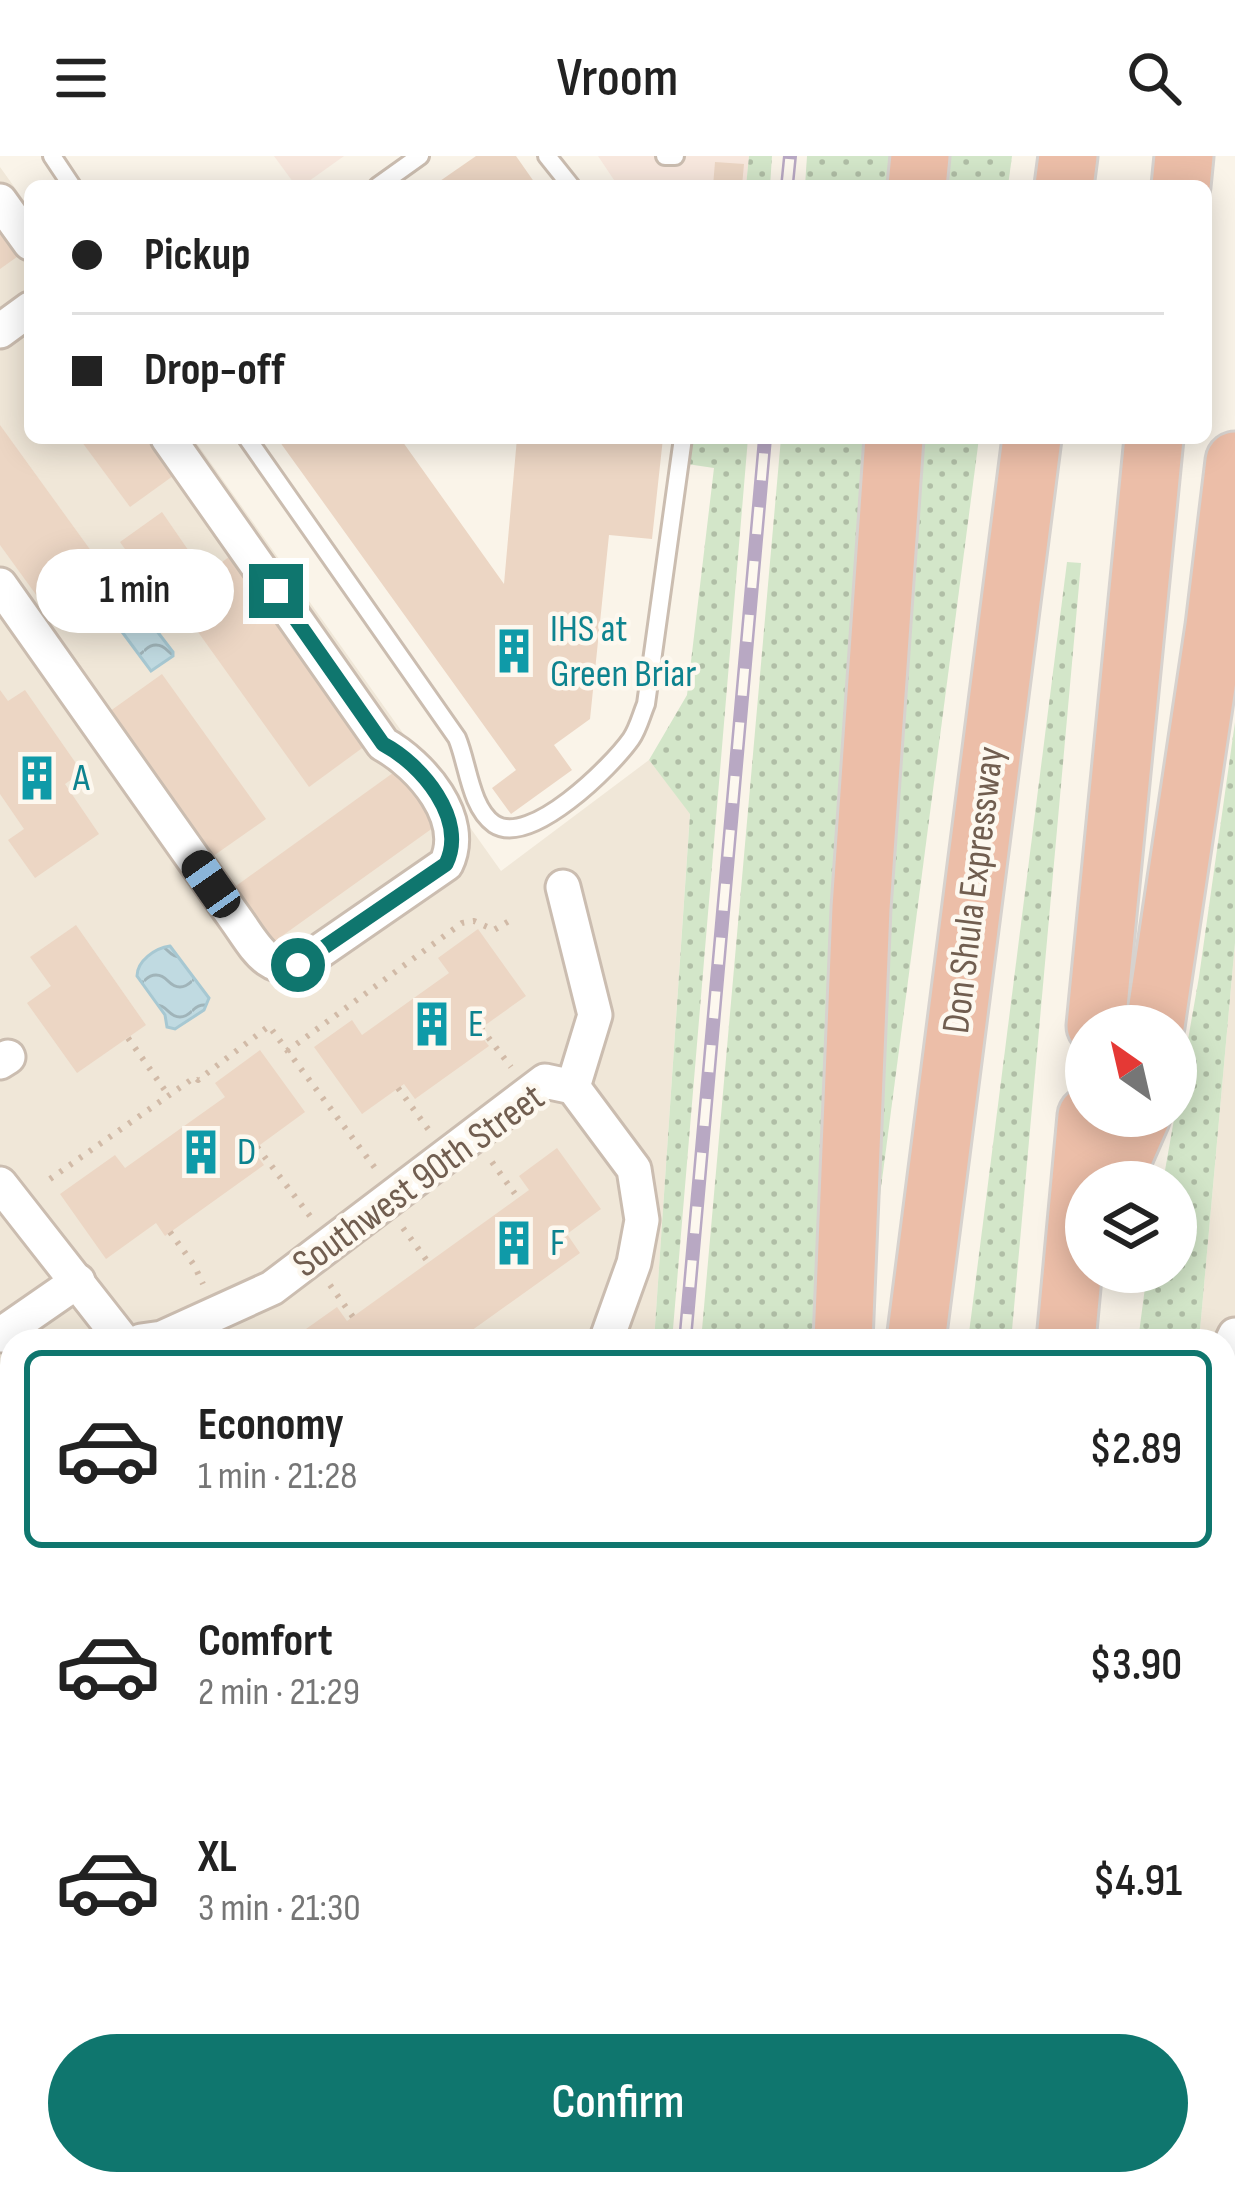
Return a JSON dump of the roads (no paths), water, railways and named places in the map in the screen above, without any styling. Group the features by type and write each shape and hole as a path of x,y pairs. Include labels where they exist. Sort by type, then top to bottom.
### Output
{"highway":[{"path":"843,1329 860,908 894,444"},
{"name":"Don Shula Expressway","path":"918,1329 1030,444"},
{"path":"1098,1005 1153,444"},
{"path":"1158,1005 1235,460"},
{"path":"1068,1329 1073,1293"}],"street":[{"path":"0,202 24,235"},
{"path":"0,585 273,965 285,969 304,962 446,864 454,837 448,815 407,757 383,744 172,444"},
{"path":"563,887 595,1016 573,1087"},
{"name":"Southwest 90th Street","path":"182,1329 272,1288 545,1081 573,1087 634,1169 642,1220 634,1264 610,1329"},
{"path":"0,1184 114,1329"},
{"path":"9,1329 78,1281"}],"lane":[{"path":"386,180 419,156"},
{"path":"547,156 566,180"},
{"path":"665,156 675,156"},
{"path":"251,444 457,738 485,814 496,825 510,829 538,821 594,781 633,736 646,704 681,444"}],"water":[{"path":"140,609 173,652 151,671 117,625"},
{"path":"170,946 209,998 204,1010 175,1029 167,1027 165,1015 137,976 148,956"}],"railway":[{"path":"788,180 790,156"},
{"path":"686,1329 764,444"}],"place":[{"name":"IHS at Green Briar","path":"514,651"},
{"name":"A","path":"37,778"},
{"name":"E","path":"432,1024"},
{"name":"D","path":"201,1152"},
{"name":"F","path":"514,1243"}]}
